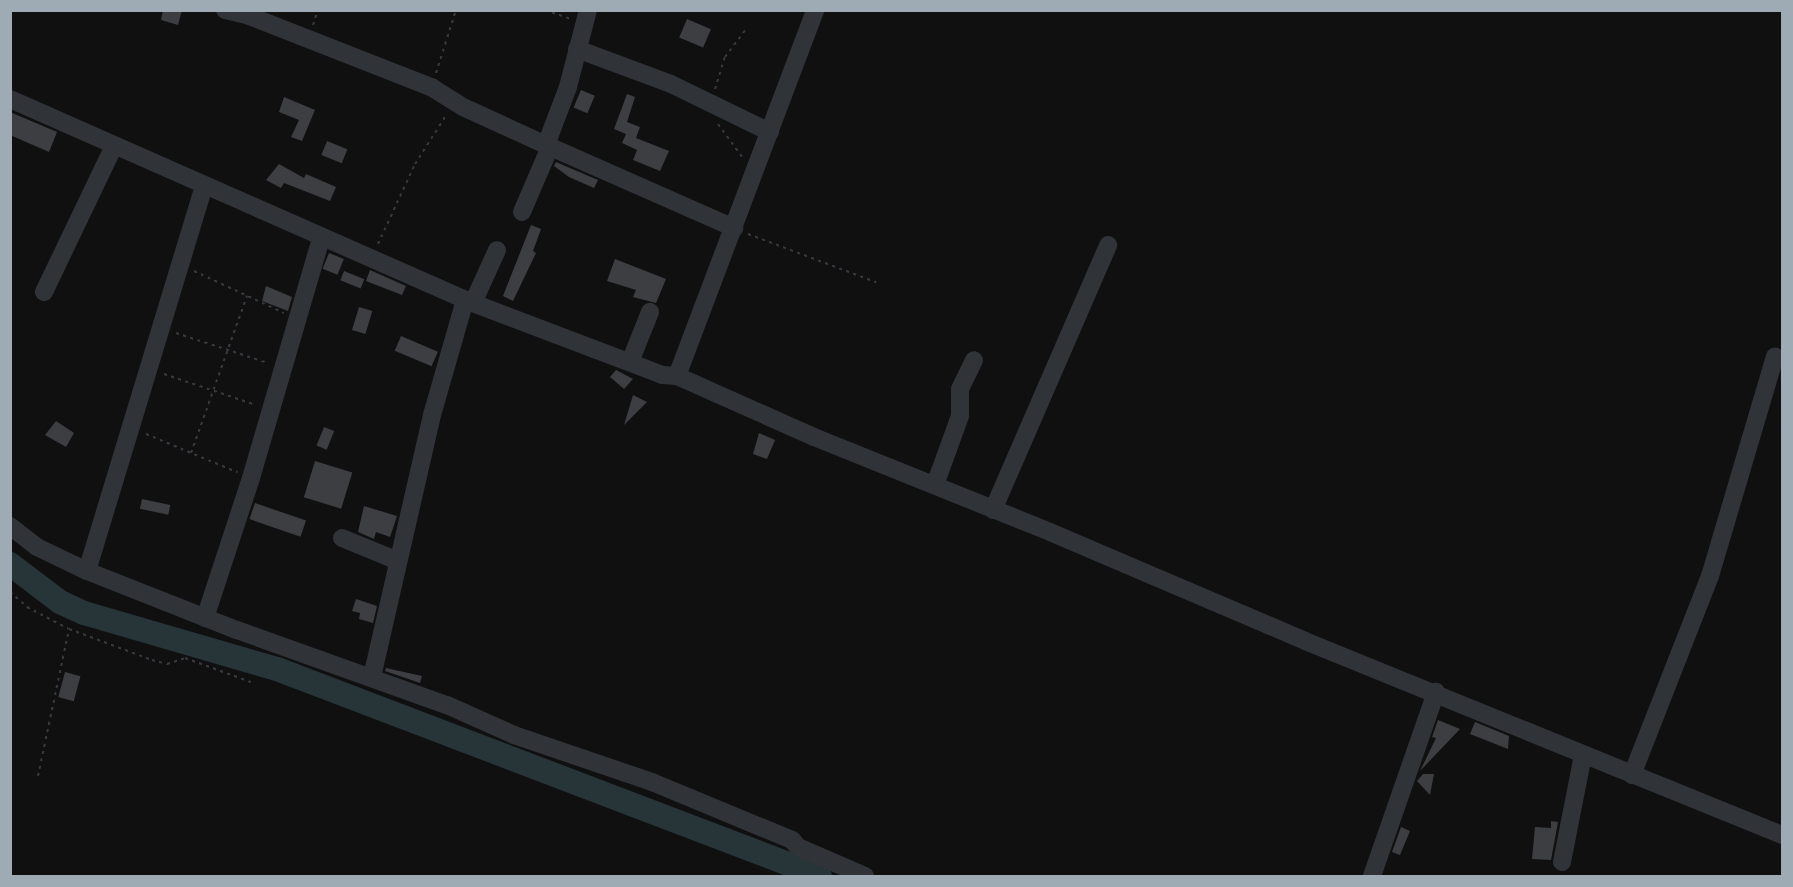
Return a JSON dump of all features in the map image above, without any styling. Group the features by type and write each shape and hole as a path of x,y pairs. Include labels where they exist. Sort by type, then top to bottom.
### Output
{"street":[{"path":"225,10 242,13 434,90 456,103 548,146 734,228"},
{"path":"677,376 815,10"},
{"path":"522,212 548,146 586,17"},
{"path":"577,49 671,84 770,132"},
{"path":"10,99 321,239 469,302 662,375 677,376 993,510 1436,692 1583,755 1782,835"},
{"path":"44,292 114,146"},
{"path":"87,571 150,370 204,186"},
{"path":"205,618 251,478 321,239"},
{"path":"993,510 1108,245"},
{"path":"372,677 398,561 469,302 497,250"},
{"path":"630,362 650,312"},
{"path":"1632,775 1710,576 1775,356"},
{"path":"935,485 960,416 960,389 974,360"},
{"path":"10,526 37,547 87,571 205,618 372,677 514,735 652,782 792,840 798,847 866,876"},
{"path":"342,538 398,561"},
{"path":"1372,876 1436,692"},
{"path":"1562,862 1583,755"}],"path":[{"path":"434,90 436,70 456,10"},
{"path":"545,10 586,17"},
{"path":"371,260 415,164 456,103"},
{"path":"734,228 876,282"},
{"path":"181,265 298,320"},
{"path":"190,453 215,392 248,296"},
{"path":"162,329 284,368"},
{"path":"150,370 272,409"},
{"path":"132,428 251,478"},
{"path":"10,592 27,607 69,629 152,660 167,664 185,658 251,682"},
{"path":"38,776 69,629"}],"building":[{"path":"163,10 182,10 178,25 161,20"},
{"path":"687,19 711,29 703,48 679,37"},
{"path":"581,90 595,96 587,113 574,107"},
{"path":"627,94 635,97 627,122 640,127 636,138 669,151 660,171 633,160 637,150 622,143 626,134 614,129"},
{"path":"284,97 315,110 302,141 291,137 299,120 279,112"},
{"path":"10,112 57,132 49,152 10,135"},
{"path":"327,141 347,149 342,163 321,155"},
{"path":"556,162 598,180 594,188 569,177 554,166"},
{"path":"279,164 304,178 306,174 336,187 330,201 284,183 281,188 266,180"},
{"path":"531,225 541,229 533,251 536,253 513,301 503,296"},
{"path":"329,253 344,259 337,275 323,269"},
{"path":"615,259 666,279 656,303 633,297 636,290 607,281"},
{"path":"370,270 406,286 402,295 366,281"},
{"path":"344,271 364,279 361,289 340,280"},
{"path":"266,286 292,297 288,311 262,301"},
{"path":"359,307 372,311 365,334 352,330"},
{"path":"401,336 438,352 432,366 395,351"},
{"path":"616,370 633,379 624,389 610,377"},
{"path":"633,395 647,402 624,425"},
{"path":"56,421 74,433 66,447 45,435"},
{"path":"324,427 334,431 327,450 317,446"},
{"path":"759,433 775,440 767,459 753,454"},
{"path":"315,461 352,472 341,509 304,497"},
{"path":"142,499 170,505 168,515 140,509"},
{"path":"255,503 306,521 301,537 249,519"},
{"path":"364,506 397,516 390,537 376,532 374,539 358,532"},
{"path":"356,599 377,606 373,623 359,619 360,613 352,611"},
{"path":"386,668 422,676 420,683 385,671"},
{"path":"65,672 80,676 74,701 58,697"},
{"path":"1438,720 1460,729 1420,771 1436,738 1432,737"},
{"path":"1475,722 1509,736 1508,749 1470,734"},
{"path":"1423,774 1434,774 1430,795 1417,781"},
{"path":"1551,821 1558,822 1551,860 1532,859 1535,827 1551,828"},
{"path":"1401,827 1410,831 1400,855 1392,852"}],"waterway":[{"path":"10,564 60,602 84,613 277,669 820,876"}]}
